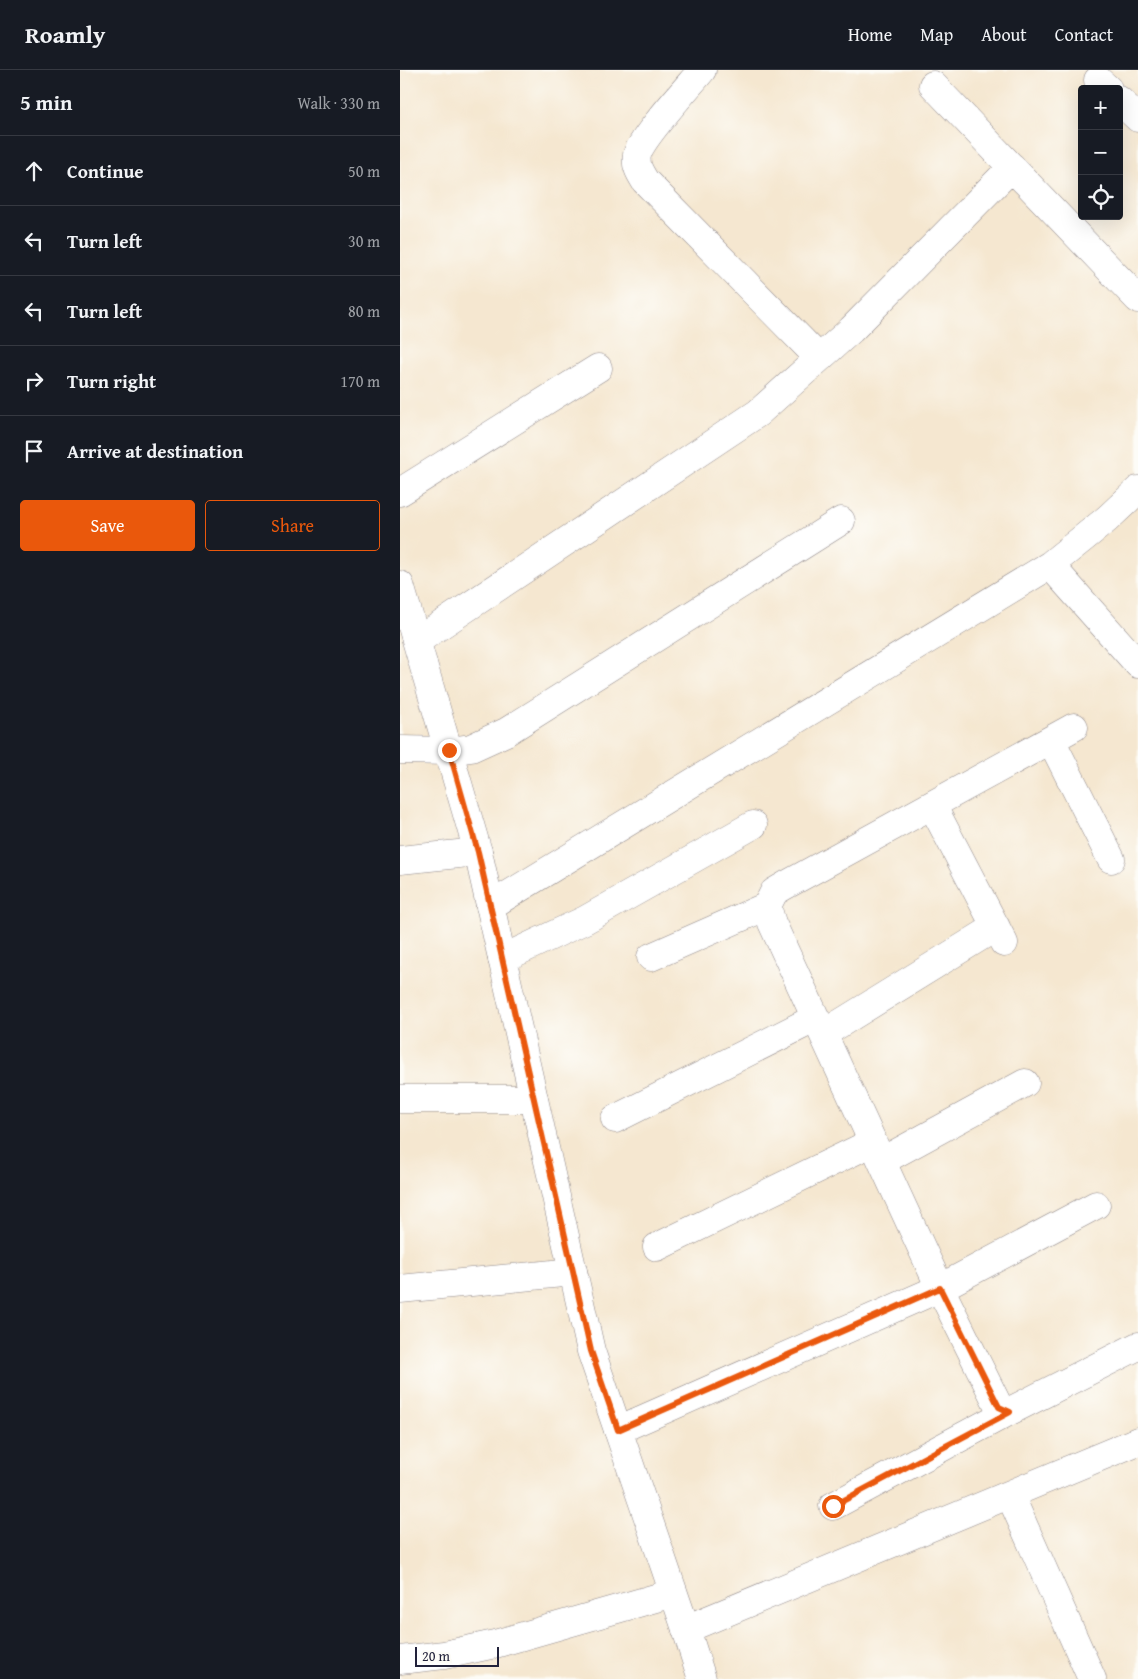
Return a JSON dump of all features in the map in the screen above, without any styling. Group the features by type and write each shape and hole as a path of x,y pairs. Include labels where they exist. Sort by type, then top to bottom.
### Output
{"street":[{"path":"702,70 646,139 637,155 638,168 645,181 819,358"},
{"path":"933,84 1138,299"},
{"path":"1123,104 1138,118"},
{"path":"417,641 758,412 851,330 1012,167"},
{"path":"400,492 598,368"},
{"path":"490,906 1050,565 1107,519 1138,490"},
{"path":"400,750 471,748 506,732 842,521"},
{"path":"1050,565 1138,664"},
{"path":"400,585 478,852 591,1351 702,1679"},
{"path":"651,957 767,906 774,892 780,888 1063,733 1111,859"},
{"path":"615,1119 819,1026 1000,935 932,805"},
{"path":"502,959 585,920 753,826"},
{"path":"400,860 478,852"},
{"path":"767,906 772,923 940,1288 999,1407 1010,1412"},
{"path":"657,1247 877,1152 1025,1083"},
{"path":"400,1099 534,1099"},
{"path":"618,1430 940,1288 1096,1205"},
{"path":"400,1290 573,1272"},
{"path":"833,1506 1138,1346"},
{"path":"686,1629 1138,1441"},
{"path":"1010,1495 1092,1679"},
{"path":"400,1660 444,1655 495,1644 673,1593"}],"route":[{"path":"449,750 478,852 591,1351 618,1430 940,1288 999,1407 1010,1412 833,1506"}]}
